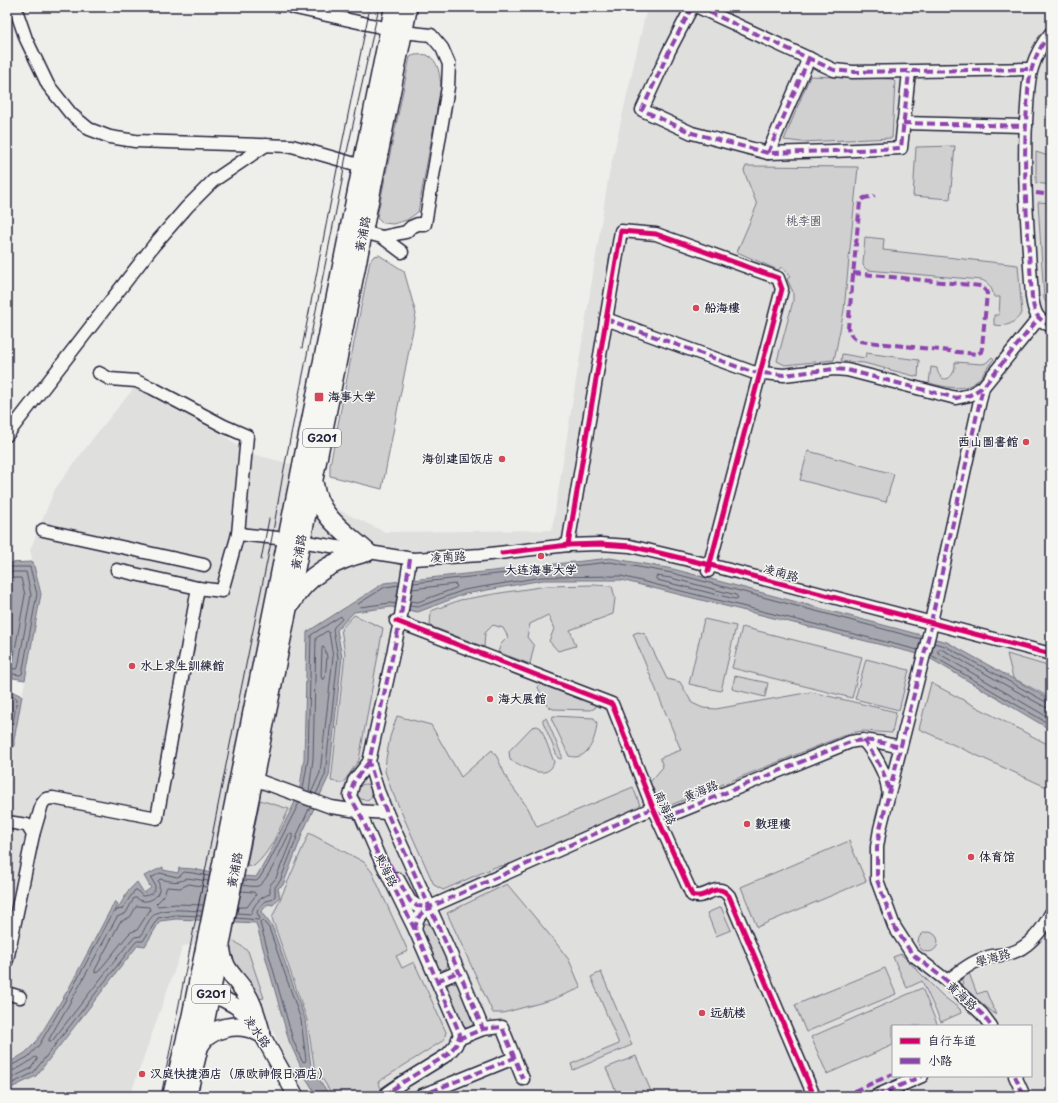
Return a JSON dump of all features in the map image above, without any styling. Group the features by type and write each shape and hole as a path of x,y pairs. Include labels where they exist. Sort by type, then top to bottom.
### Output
{"highway":[{"name":"黄浦路","path":"229,868 254,779 288,609 294,540 314,480 363,232 396,31 394,7"},
{"name":"黄浦路","path":"187,1096 198,1047 204,993 216,941 294,540 362,166 396,31 408,7"},
{"path":"314,480 315,495 330,519 367,552"},
{"path":"288,609 295,596 316,574 350,556 367,552"},
{"path":"216,941 228,971 248,996 261,1033"},
{"name":"黄浦路","path":"172,1096 192,1018 204,993"},
{"path":"198,1047 203,1040 211,1034 224,1028 240,1026 250,1028 261,1033"}],"main road":[{"name":"凌水路","path":"204,993 224,999 245,1014 261,1033 296,1096"}],"street":[{"path":"15,7 26,39 48,84 71,114 89,129 110,137 135,141 292,146 362,166"},
{"path":"291,7 396,31 431,35 442,48 449,64 448,87 425,224 418,224 411,227 406,232 382,237"},
{"path":"692,7 669,51 642,110 692,133 768,153 901,148 909,72"},
{"path":"698,7 834,70 853,72 909,72 1032,69"},
{"path":"1051,33 1038,52 1032,69 1026,126 1026,198 1032,297 1034,310 1039,318 1051,326"},
{"path":"768,153 809,58"},
{"path":"903,123 1026,126"},
{"path":"7,435 154,245 187,207 213,181 266,145"},
{"path":"568,545 621,231 656,234 778,278 782,289 709,568"},
{"path":"363,232 382,237 402,252"},
{"path":"606,319 752,372 784,375 834,369 847,370 956,398 970,395 983,387 1039,318"},
{"path":"99,373 110,379 136,381 224,426 248,436 238,534 222,591 198,588 117,570"},
{"path":"931,623 983,387"},
{"path":"43,530 204,565"},
{"name":"凌南路","path":"238,534 294,540 410,559 481,555 568,545 600,544 630,546 709,568 1051,654"},
{"path":"369,762 408,576 410,559"},
{"path":"7,960 33,835 42,804 46,799 53,798 157,818 198,588"},
{"name":"南海路","path":"399,618 612,704 653,808 692,895 699,896 718,889 726,892 729,896 814,1096"},
{"name":"黃海路","path":"931,623 929,637 888,793 876,847 877,880 894,926 912,954 947,981 982,1014 990,1025"},
{"path":"863,740 872,752 886,778 888,793"},
{"name":"黃海路","path":"653,808 662,817 666,816 850,742 863,740 900,747"},
{"name":"東海路","path":"369,762 354,781 350,796 415,930 460,1034 458,1039"},
{"name":"東海路","path":"369,762 387,813 483,1029"},
{"path":"254,779 331,807 387,813"},
{"path":"415,930 416,920 421,913 430,907 653,808"},
{"path":"7,822 27,825 33,835"},
{"path":"378,855 390,865 410,901 416,906 430,907"},
{"name":"學海路","path":"947,981 977,961 991,956 1008,954 1021,949 1039,932 1051,913"},
{"path":"437,981 458,972"},
{"path":"7,993 20,997"},
{"path":"389,1096 387,1093 447,1055 456,1045 458,1039 483,1029 502,1027 523,1079"},
{"path":"420,1096 514,1058"},
{"path":"876,1096 920,1077"},
{"path":"1015,1077 1024,1096"}],"shaded area":[{"name":"大连海事大学","path":"647,7 1051,7 1051,1096 308,1096 293,1074 245,971 234,939 183,946 130,1096 7,1096 7,784 14,776 14,740 41,594 30,550 55,489 94,437 134,388 179,406 213,425 244,452 322,472 320,501 385,532 552,530 609,174"}],"green space":[{"path":"414,55 427,55 431,57 438,69 441,87 418,212 407,220 393,224 383,223 377,217 410,57"},
{"path":"810,76 892,79 895,82 892,138 801,142 784,140"},
{"path":"955,146 950,199 913,196 916,147"},
{"path":"1036,152 1051,157 1051,185 1036,183"},
{"name":"桃李園","path":"746,166 858,167 844,310 834,360 785,365 777,361 793,301 793,292 787,279 790,277 782,267 778,270 737,252 757,205 744,171"},
{"path":"1038,202 1051,203 1051,307 1049,307 1044,299"},
{"path":"865,237 884,239 883,250 1018,265 1022,313 1010,324 1003,326 994,325 994,315 999,315 1000,297 994,297 990,287 982,280 867,270 863,264"},
{"path":"379,255 404,271 416,314 382,489 330,476 330,465 370,261 374,256"},
{"path":"866,353 919,360 918,377 864,363 841,361 842,354 865,358"},
{"path":"992,357 994,359 979,379 968,386 955,388 929,383 931,367 937,368 939,375 946,379 954,372 955,362 982,364 986,363"},
{"path":"808,451 894,474 886,502 800,480"},
{"path":"547,586 612,586 615,598 613,614 570,630 576,646 558,651 549,641 554,629 548,615 530,624 527,637 534,646 530,664 498,652 501,644 508,637 503,628 493,625 485,633 484,647 430,626 431,611 460,600"},
{"path":"354,615 383,628 359,760 343,783 331,781 345,654 341,629"},
{"path":"704,619 736,626 721,691 689,684"},
{"path":"742,627 862,657 852,698 732,668"},
{"path":"638,632 645,634 667,679 680,682 692,703 703,708 716,709 811,692 896,712 892,733 862,731 850,733 666,807 661,806 650,782 663,767 660,758 681,750 633,634"},
{"path":"1007,654 1051,667 1051,698 1013,678"},
{"path":"866,659 909,670 899,710 855,699"},
{"path":"735,676 768,683 765,697 732,689"},
{"path":"931,683 1051,746 1051,785 1044,786 919,729"},
{"path":"540,684 596,705 595,708 591,710 553,709 543,700 538,687"},
{"path":"397,716 431,725 461,777 492,750 497,757 508,781 528,808 537,827 633,787 641,808 512,864 495,867 443,890 434,885 391,789 385,771 390,737"},
{"path":"553,716 594,718 597,723 595,735 593,742 586,752 576,757 569,756 552,720"},
{"path":"546,718 562,756 560,759 558,758 543,722 543,719"},
{"path":"537,726 541,728 554,762 551,768 541,772 528,769 510,760 509,751 532,727"},
{"path":"365,784 371,786 373,792 371,798 365,800 359,798 357,792 359,786"},
{"path":"260,800 289,809 274,840 265,854 254,866 247,865"},
{"path":"309,833 364,862 372,872 408,951 396,956 402,968 414,962 446,1032 444,1040 378,1082 385,1096 333,1096 314,1065 307,1020 272,918"},
{"path":"849,841 866,881 757,927 741,887"},
{"path":"507,884 569,960 581,988 551,1000 503,1013 493,1013 447,913"},
{"path":"721,907 731,930 716,936 707,913"},
{"path":"425,923 431,925 448,962 445,969 441,970 437,968 421,932 421,927"},
{"path":"928,932 935,935 938,942 935,949 928,952 921,949 918,942 921,935"},
{"path":"233,940 248,951 264,998 259,999 233,964 229,955 231,941"},
{"path":"901,954 943,996 960,1009 961,1013 941,1022 922,981 907,988 893,957"},
{"path":"885,968 896,994 806,1032 795,1005"},
{"path":"601,972 632,1045 573,1070 571,1064 619,1044 591,977"},
{"path":"969,973 977,994 986,991 996,1015 964,988 962,982 965,976"},
{"path":"451,983 458,984 474,1023 469,1028 463,1028 447,989 448,985"},
{"path":"922,988 938,1025 892,1025 892,1045 827,1074 811,1037"},
{"path":"636,1056 653,1096 618,1096 606,1068"}],"water":[{"path":"610,558 673,569 947,642 1051,700 1051,730 926,656 621,580 543,580 465,594 418,612 391,607 354,612 337,630 342,657 329,776 302,834 283,885 278,888 280,897 273,905 268,904 261,912 272,926 305,1019 311,1067 330,1096 317,1096 306,1078 289,1041 256,923 176,919 160,921 145,946 138,945 36,1076 7,1090 7,1064 25,1053 36,1042 69,988 115,901 118,904 115,913 129,890 137,882 144,893 151,888 144,876 163,867 163,870 178,873 179,868 217,874 256,877 299,794 304,759 307,632 384,583"},
{"path":"33,562 41,594 25,680 7,677 7,563"},
{"path":"7,689 22,696 14,747 7,746"}],"tram line":[{"path":"302,348 370,7"},
{"path":"161,1096 345,161 379,7"},
{"path":"261,560 269,519"}],"marked path":[{"path":"692,7 669,51 642,110 692,133 768,153 901,148 909,72"},
{"path":"698,7 834,70 853,72 1031,69"},
{"path":"1051,33 1035,58 1029,82 1025,154 1027,226 1032,297 1035,311 1039,318 1051,326"},
{"path":"768,153 809,58"},
{"path":"903,123 1026,126"},
{"path":"1036,193 1051,195"},
{"path":"853,273 981,286 987,293 981,352 976,354 859,341 853,337 848,328 860,202 864,198 875,196"},
{"path":"606,319 752,372 784,375 834,369 847,370 956,398 970,395 983,387 1039,318"},
{"path":"931,622 983,387"},
{"path":"410,559 400,622 369,762 387,813 464,983 483,1029"},
{"path":"932,623 880,829 877,847 877,880 894,926 912,954 947,981 982,1014 990,1025"},
{"path":"863,740 882,770 888,789"},
{"path":"415,930 419,916 430,907 653,808 662,817 666,817 850,742 869,741 900,747"},
{"path":"369,762 354,781 350,796 415,930 460,1034 456,1045 447,1055 387,1093 389,1096"},
{"path":"380,857 390,865 410,901 417,906 430,907"},
{"path":"437,981 458,972"},
{"path":"458,1039 483,1029 502,1027 523,1079"},
{"path":"420,1096 514,1058"},
{"path":"843,1096 892,1074"},
{"path":"876,1096 920,1077"},
{"path":"1015,1077 1024,1096"}],"cycle path":[{"path":"568,545 621,231 656,234 778,278 782,289 708,571"},
{"path":"502,553 568,545 600,544 630,546 710,565 1051,654"},
{"path":"396,621 612,704 653,808 692,895 697,896 715,890 720,890 729,896 814,1096"}],"place":[{"name":"船海樓","path":"696,308"},
{"name":"海事大学","path":"319,397"},
{"name":"西山圖書館","path":"1026,442"},
{"name":"海创建国饭店","path":"502,459"},
{"name":"大连海事大学","path":"541,556"},
{"name":"水上求生訓練館","path":"132,666"},
{"name":"海大展館","path":"490,699"},
{"name":"數理樓","path":"747,824"},
{"name":"体育馆","path":"971,857"},
{"name":"远航楼","path":"702,1013"},
{"name":"汉庭快捷酒店（原欧神假日酒店）","path":"142,1074"}]}
